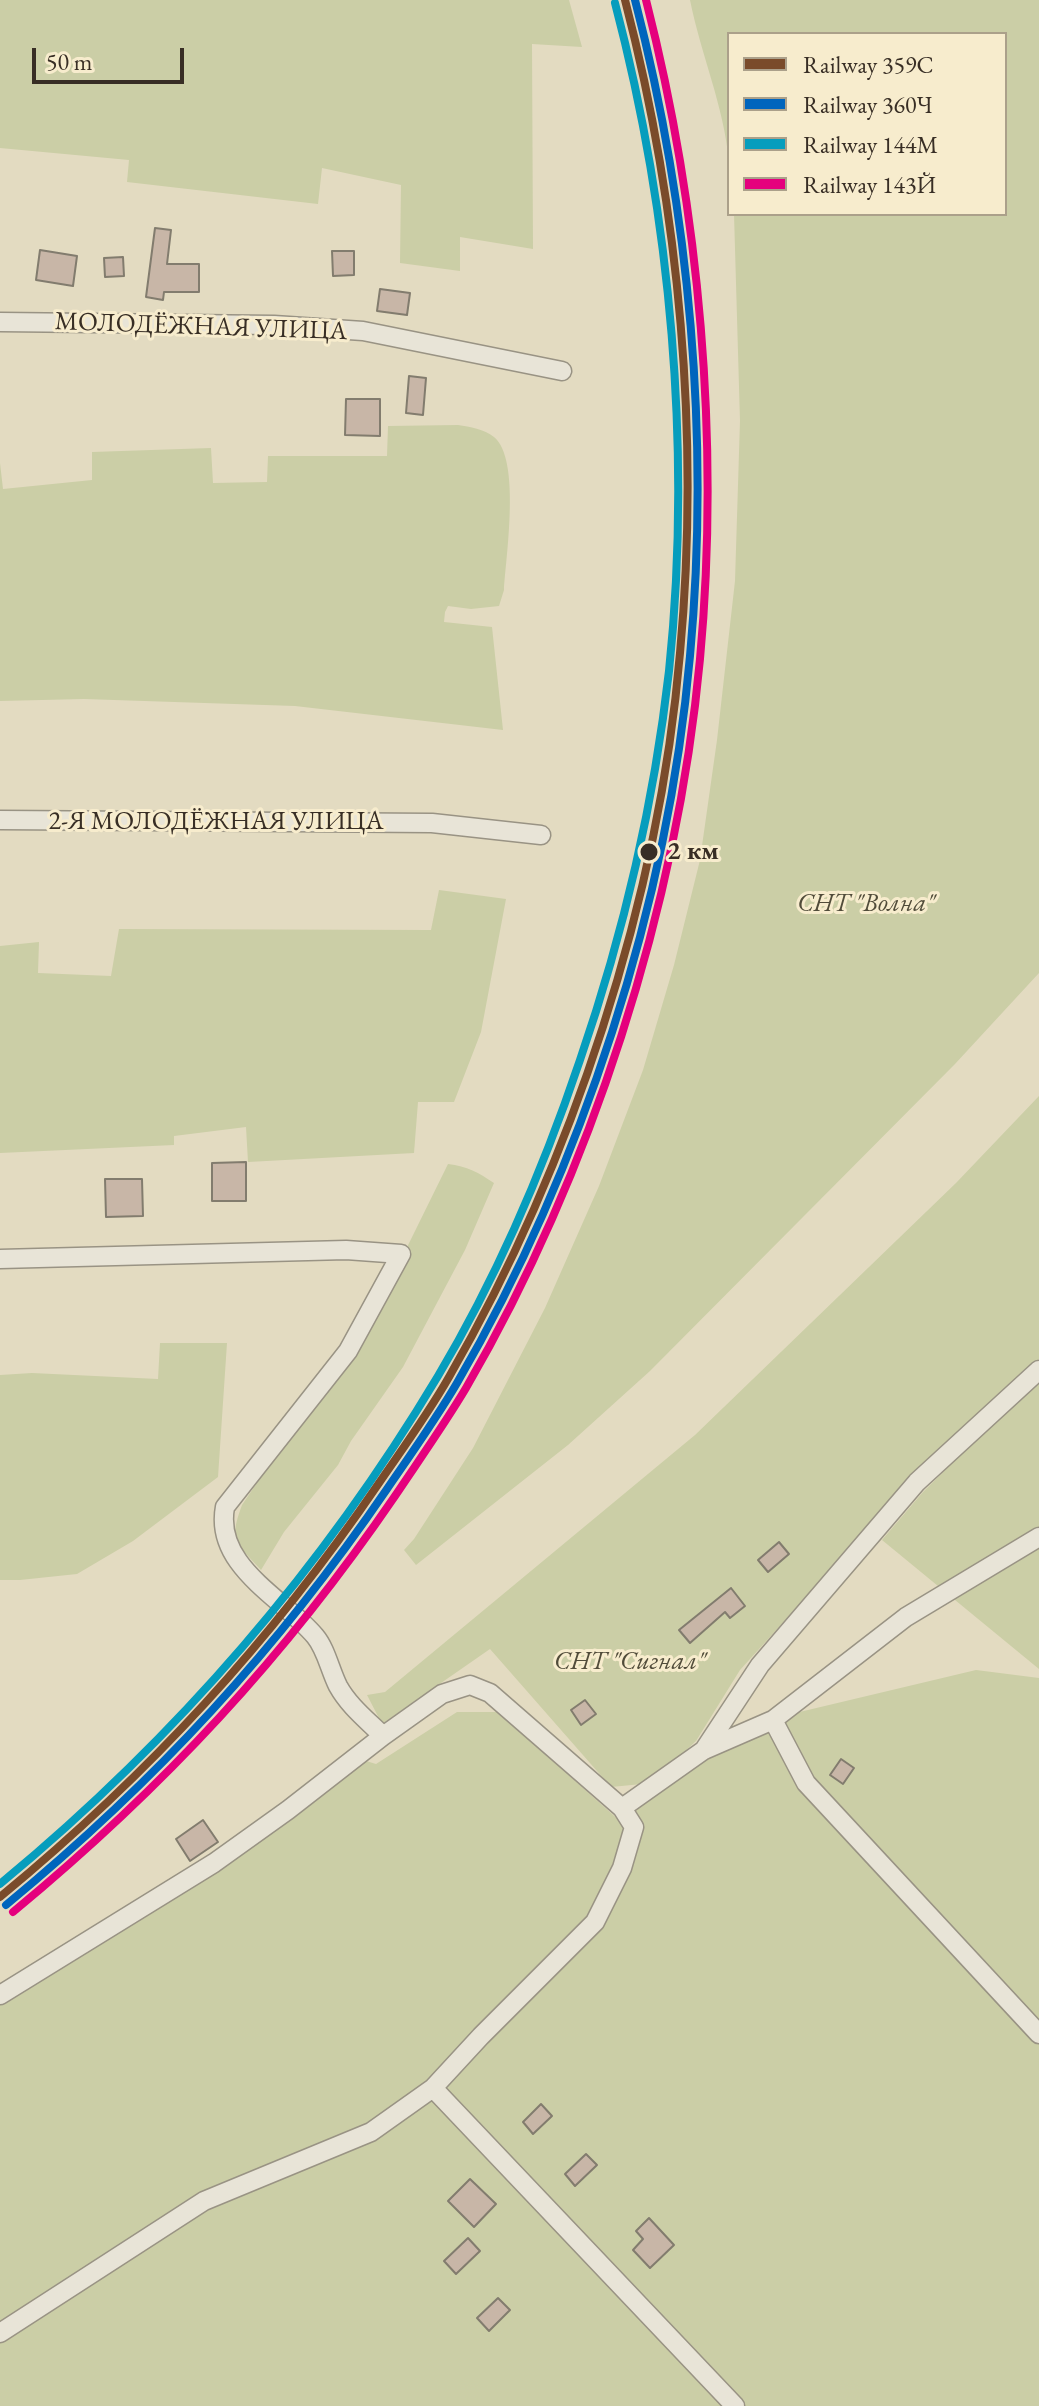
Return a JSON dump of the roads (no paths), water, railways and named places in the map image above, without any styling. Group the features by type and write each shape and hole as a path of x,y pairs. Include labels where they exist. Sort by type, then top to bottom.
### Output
{"street":[{"name":"МОЛОДЁЖНАЯ УЛИЦА","path":"0,322 274,325 363,331 562,371"},
{"name":"2-Я МОЛОДЁЖНАЯ УЛИЦА","path":"0,820 432,823 541,835"},
{"path":"0,1259 346,1250 401,1254 348,1351 225,1507 222,1523 238,1563 317,1638 349,1703 383,1736"},
{"path":"704,1750 760,1665 917,1482 1039,1370"},
{"path":"622,1808 704,1750 773,1720 906,1617 1039,1537"},
{"path":"0,1995 214,1863 442,1694 470,1685 490,1693 622,1808 634,1827 622,1868 595,1922 433,2088 371,2132 204,2201 0,2333"},
{"path":"773,1720 806,1783 1039,2034"},
{"path":"433,2088 735,2406"}],"rail line":[{"name":"359С","path":"0,1897 107,1803 204,1704 295,1598 406,1444 449,1377 534,1209 571,1119 603,1027 630,934 652,840 669,746 680,653 688,489 681,324 672,242 660,161 625,0"},
{"name":"360Ч","path":"6,1905 113,1810 212,1711 302,1604 387,1489 449,1396 502,1300 543,1214 580,1124 612,1032 640,938 662,844 679,750 690,656 698,491 691,326 682,243 670,161 635,0"},
{"name":"143Й","path":"13,1912 120,1817 219,1718 310,1611 395,1496 466,1388 511,1305 589,1129 621,1036 649,942 671,848 688,753 706,577 708,494 701,327 680,161 646,0"},
{"name":"144М","path":"0,1884 125,1772 184,1712 294,1584 393,1448 460,1339 499,1262 566,1101 596,1013 635,868 655,770 669,671 676,588 678,504 672,334 663,250 650,166 615,3"}],"place":[{"name":"2 км","path":"649,852"}],"park label":[{"name":"СНТ \"Волна\"","path":"866,904"},
{"name":"СНТ \"Сигнал\"","path":"630,1662"}]}
